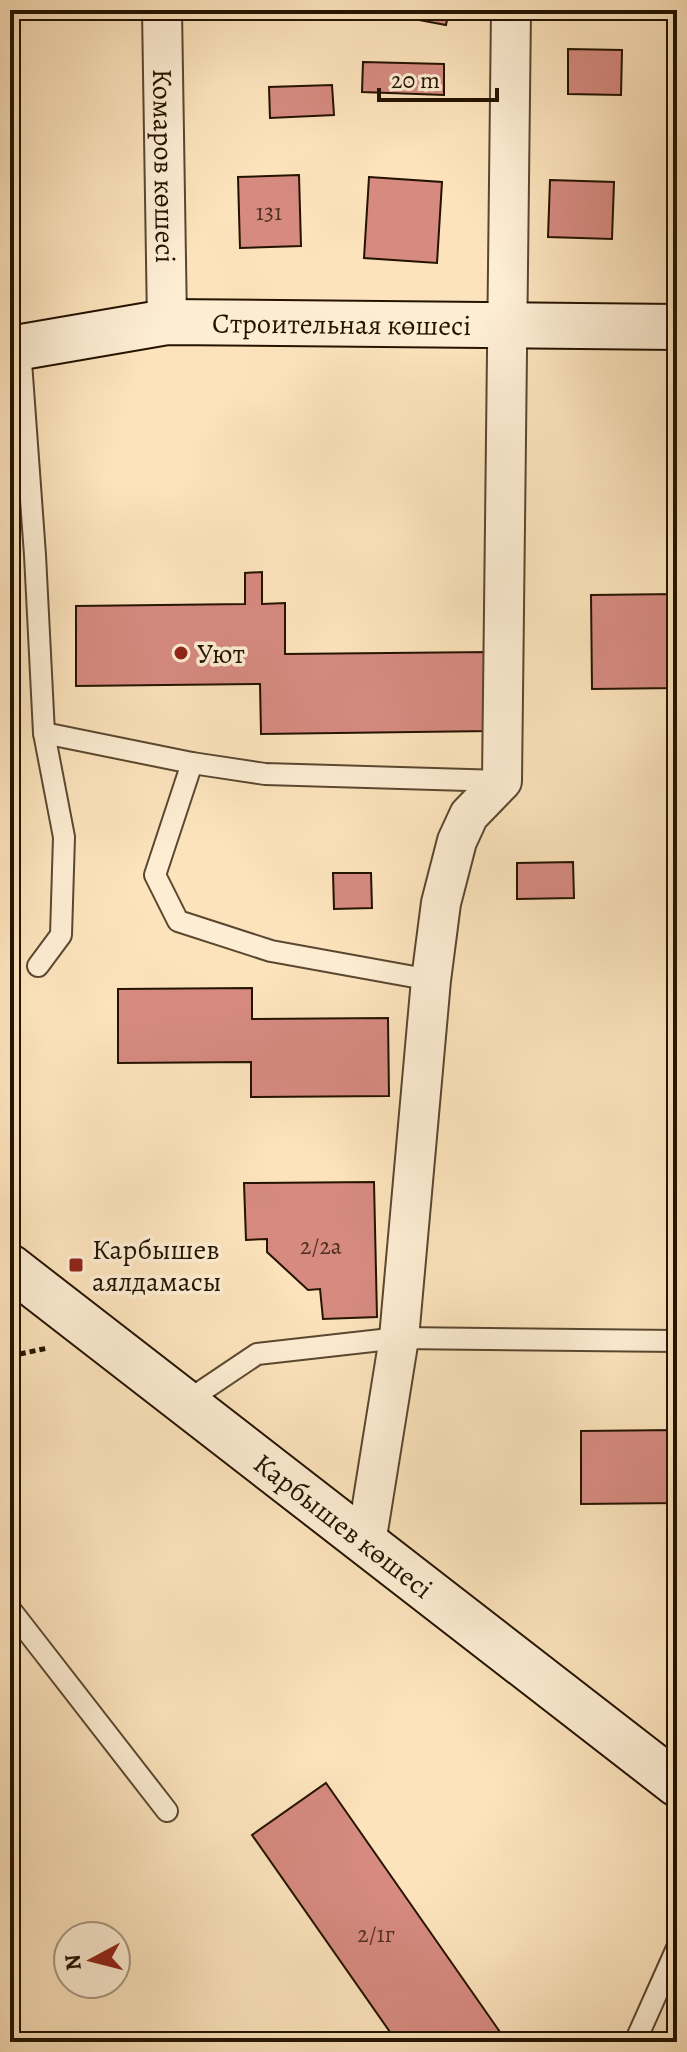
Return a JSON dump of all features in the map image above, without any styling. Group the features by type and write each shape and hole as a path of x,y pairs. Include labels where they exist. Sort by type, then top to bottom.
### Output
{"main road":[{"name":"Строительная көшесі","path":"15,348 167,322 677,327"},
{"name":"Карбышев көшесі","path":"10,1267 677,1784"}],"street":[{"name":"Комаров көшесі","path":"162,10 167,322"},
{"path":"366,1543 399,1338 431,980 441,903 457,841 469,815 502,781 511,10"}],"lane":[{"path":"15,348 35,555 44,733 64,837 61,935 38,966"},
{"path":"44,733 192,763 265,774 502,781"},
{"path":"192,763 155,875 178,921 271,951 431,980"},
{"path":"184,1403 257,1354 399,1338 677,1341"},
{"path":"10,1609 167,1811"},
{"path":"635,2042 677,1948"}],"building":[{"path":"237,10 287,10 287,13 237,16"},
{"path":"404,10 449,10 446,25 403,17"},
{"path":"568,49 622,50 621,95 568,94"},
{"path":"363,62 444,64 444,95 362,92"},
{"path":"332,85 334,115 270,118 269,87"},
{"path":"299,175 301,246 240,248 238,177"},
{"path":"369,177 442,182 437,263 364,258"},
{"path":"550,180 614,182 612,239 548,237"},
{"name":"Уют","path":"262,572 262,604 285,603 285,654 490,652 490,731 261,734 260,684 76,686 76,606 245,604 245,573"},
{"path":"677,594 677,688 592,689 591,595"},
{"path":"573,862 574,898 517,899 517,863"},
{"path":"333,873 371,873 372,908 334,909"},
{"path":"252,988 252,1019 388,1018 389,1096 251,1097 251,1062 118,1063 118,989"},
{"path":"374,1182 377,1317 323,1319 320,1289 308,1290 267,1252 267,1239 246,1240 244,1183"},
{"path":"677,1430 677,1503 581,1504 581,1431"},
{"path":"326,1783 500,2032 487,2042 397,2042 252,1835"}],"place":[{"name":"Уют","path":"181,653"},
{"name":"Карбышев аялдамасы","path":"76,1265"}]}
